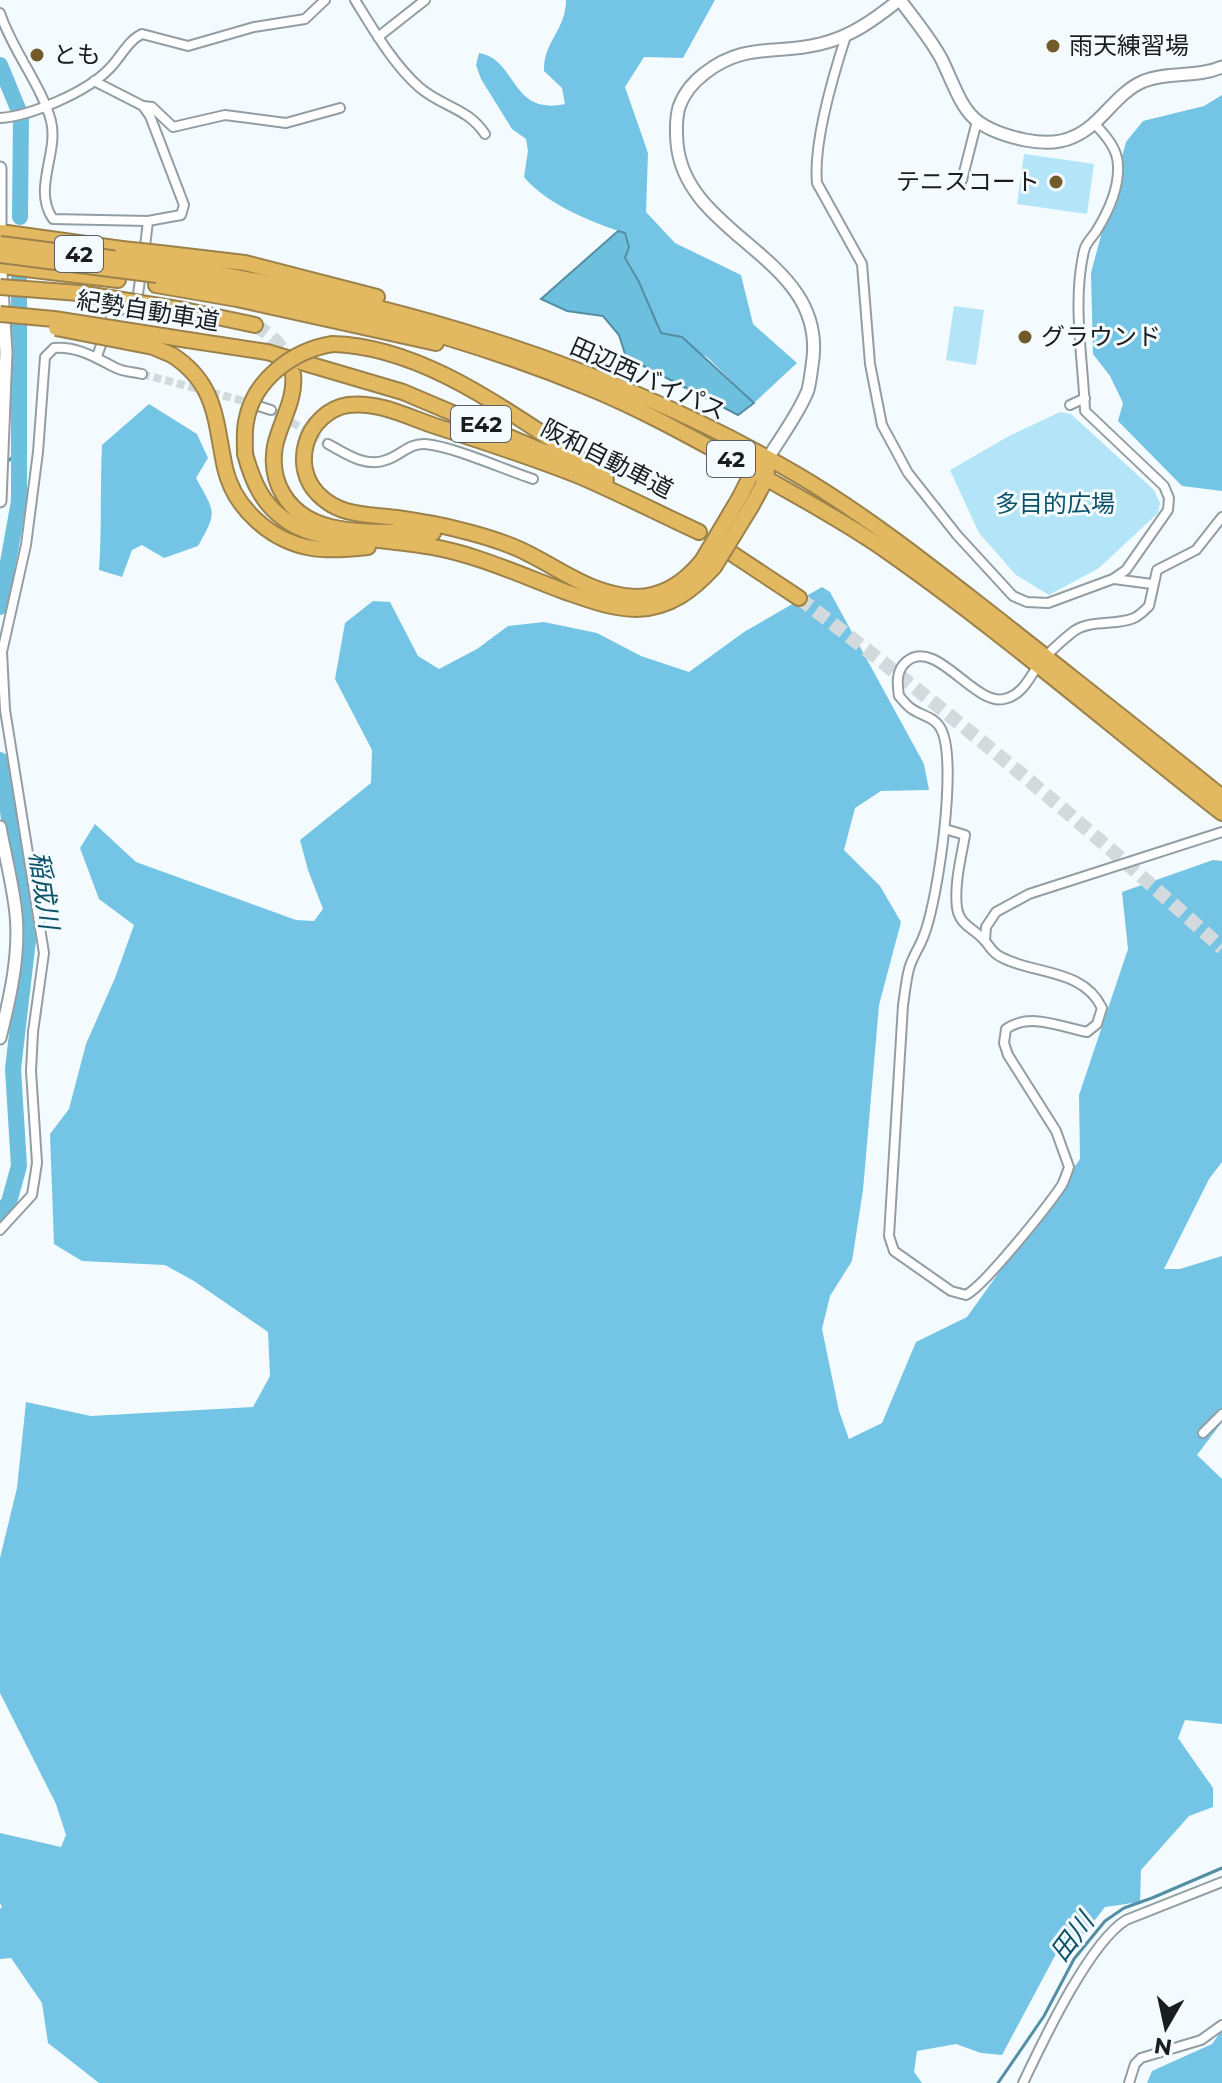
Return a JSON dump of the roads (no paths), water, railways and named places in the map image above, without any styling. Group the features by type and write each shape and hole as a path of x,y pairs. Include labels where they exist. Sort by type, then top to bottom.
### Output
{"highway":[{"name":"42","path":"0,232 122,249 158,269"},
{"name":"田辺西バイパス","path":"1,257 260,280 419,317 605,380 768,458 860,515 1222,813"},
{"name":"42","path":"1,257 118,280 158,269"},
{"name":"田辺西バイパス","path":"158,269 237,299 522,363 622,403 753,471 878,545 1222,797"},
{"path":"0,287 79,293 255,325"},
{"path":"0,315 153,347 172,355 200,377 213,405 226,472 237,500 265,528 288,542 313,548 412,545"},
{"name":"紀勢自動車道","path":"0,315 54,319 289,358"},
{"path":"606,480 589,462 488,396 395,355 353,344 333,344 301,353 280,366 260,389 246,421 245,454 252,479 262,498 274,512 311,534 446,551 607,605 633,609 655,607 679,598 698,584 746,501 766,479 768,458"},
{"name":"阪和自動車道","path":"289,358 420,398 606,480 699,532 799,598"},
{"path":"293,374 290,402 275,447 273,465 286,500 301,515 320,525 345,529 449,535 553,568"},
{"path":"699,532 584,479 516,452 379,407 352,405 324,416 310,433 304,456 309,483 319,496 336,508 361,515 456,529 529,554 581,584 604,592 640,597 679,586 708,564"},
{"path":"746,501 753,471 768,458"}],"street":[{"path":"0,118 34,111 94,81 108,71 135,37 142,34 188,46 254,27 305,19 325,0"},
{"path":"355,0 378,37 417,85 435,99 475,119 485,134"},
{"path":"378,37 425,0"},
{"path":"768,458 808,389 814,330 798,293 695,194 682,171 676,130 679,106 692,83 735,54 819,45 846,36 900,0 941,60 959,102 977,121 1013,137 1037,142 1073,138 1095,124 1116,100 1145,81 1194,76 1222,67"},
{"path":"0,13 51,122 53,144 45,179 47,211 53,219 148,221 181,215 184,205 150,116 143,106"},
{"path":"846,36 825,117 816,170 817,183 862,264 870,364 886,433 908,473 957,535 1013,596 1027,602 1048,603 1113,579 1126,570 1168,510 1169,498 1164,486 1085,411 1070,405 1085,398"},
{"path":"94,81 143,106 152,107 173,127 225,115 286,123 340,108"},
{"path":"962,180 977,121"},
{"path":"1085,411 1079,330 1082,262 1086,244 1111,203 1118,170 1116,153 1095,124"},
{"path":"0,168 6,352 0,501"},
{"path":"97,356 112,315 129,305 138,294 148,221"},
{"path":"0,1230 32,1195 37,1163 31,1071 44,953 5,710 1,652 26,545 38,452 45,357 54,348 64,347 97,356 119,369 142,374"},
{"path":"247,402 271,410"},
{"path":"328,444 358,460 372,462 387,460 402,450 421,444 438,446 533,479"},
{"path":"1222,517 1196,550 1157,570 1149,606 1134,618 1075,630 1041,662 1024,687 1013,696 1001,700 986,697 939,662 927,658 912,657 898,673 899,696 910,709 930,717 941,729 946,744 948,792 945,829 924,936 909,969 903,1005 889,1236 894,1251 951,1291 966,1295 978,1287 1062,1184 1069,1167 1056,1131 1008,1055 1004,1043 1006,1029 1026,1021 1087,1032 1097,1024 1102,1008 1093,994 1080,984 1053,972 999,957 988,947 986,927 996,912 1020,898 1222,832"},
{"path":"1113,579 1152,584"},
{"path":"0,827 16,912 17,937 0,1038"},
{"path":"945,829 965,835 957,910 964,925 985,940"},
{"path":"1203,1433 1222,1414"},
{"path":"1023,2083 1042,2043 1092,1956 1113,1928 1222,1882"},
{"path":"1129,2083 1135,2064 1141,2058 1201,2040 1222,2025"}],"waterway":[{"name":"稲成川","path":"0,65 21,116 20,217"},
{"name":"稲成川","path":"0,607 19,501 19,279"},
{"path":"6,463 18,452"},
{"name":"稲成川","path":"0,760 28,940 13,1069 19,1166 9,1202 0,1214"},
{"name":"田川","path":"998,2083 1044,2016 1074,1959 1105,1921 1124,1908 1222,1868"}],"tunnel":[{"path":"255,325 277,342 290,366"},
{"path":"142,374 247,402"},
{"path":"271,410 328,444"},
{"path":"799,598 1015,768 1222,948"}],"place":[{"name":"雨天練習場","path":"1053,46"},
{"name":"とも","path":"37,55"},
{"name":"テニスコート","path":"1056,182"},
{"name":"グラウンド","path":"1025,337"}],"park label":[{"name":"多目的広場","path":"1055,504"}]}
